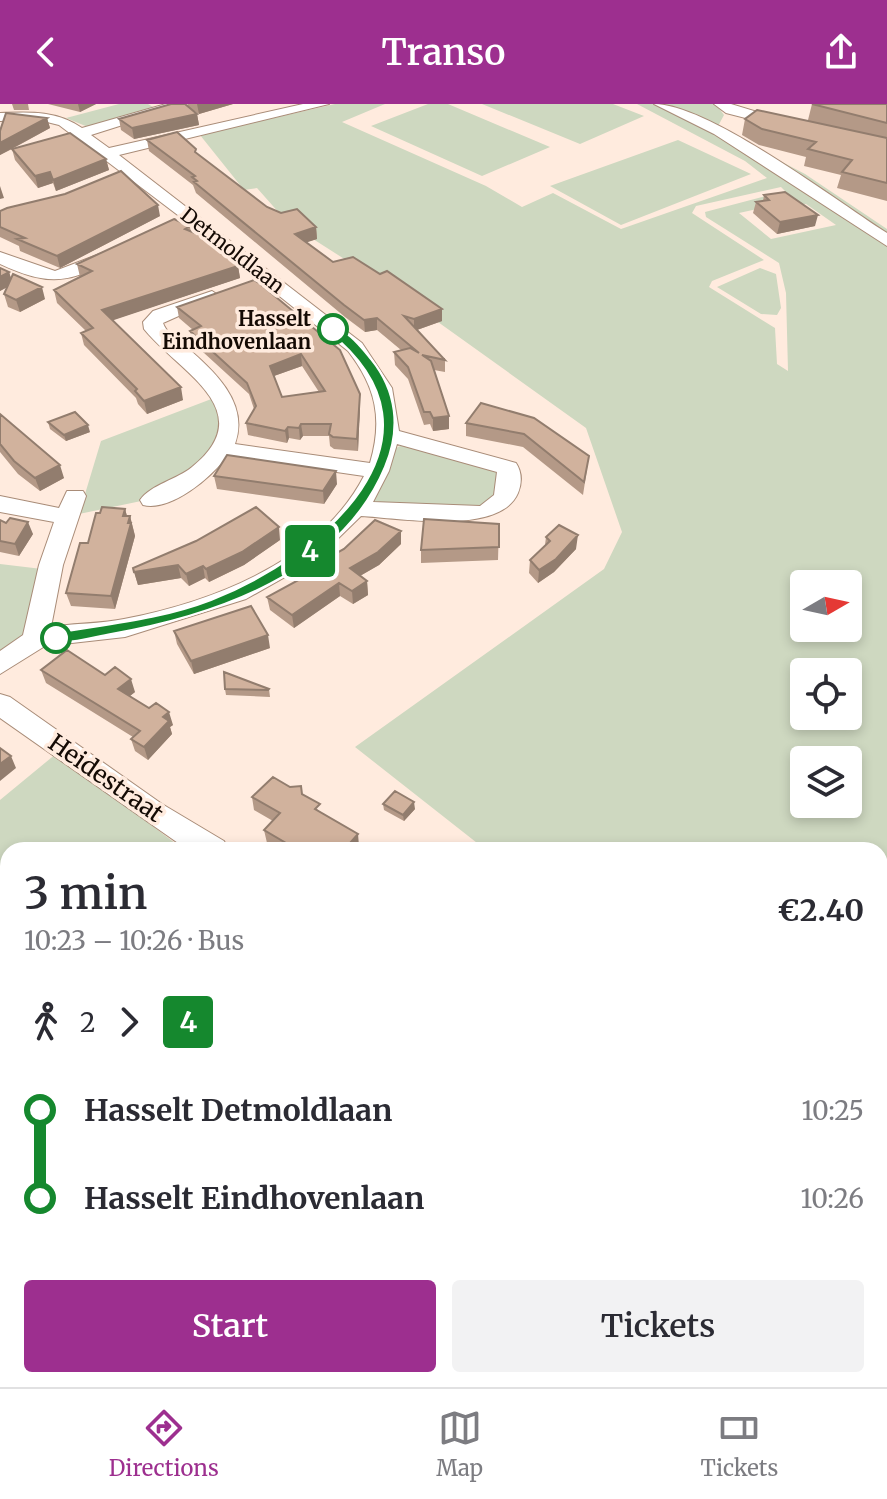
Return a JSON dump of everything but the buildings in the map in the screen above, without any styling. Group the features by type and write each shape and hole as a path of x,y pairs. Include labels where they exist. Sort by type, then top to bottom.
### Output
{"street":[{"path":"107,153 322,104"},
{"path":"661,104 719,131 887,241"},
{"path":"721,104 731,110 796,126"},
{"path":"80,133 170,105"},
{"name":"Detmoldlaan","path":"0,117 49,117 64,122 107,153 124,174 268,278 355,347 375,371 388,403 391,435 378,471 355,509 325,540 283,570 216,603 104,632 35,640 0,665"},
{"path":"0,257 45,278 59,278 124,248"},
{"path":"167,498 224,449 229,423 220,394 154,329 153,322 160,315 268,278"},
{"path":"355,509 480,513 495,510 503,502 510,476 508,468 500,462 391,435"},
{"path":"224,449 378,471"},
{"path":"0,503 13,509 71,506 51,565 35,640"},
{"name":"Heidestraat","path":"0,704 152,812 200,842"}],"green space":[{"path":"119,104 148,104 153,107 88,127 66,118"},
{"path":"335,104 385,104 342,122 486,186 522,207 553,193 621,229 767,178 745,161 637,104 716,104 724,115 717,128 805,174 887,229 887,842 476,842 355,747 604,569 622,532 586,428 396,292 288,223 257,188 244,190 200,135","holes":["781,187 785,191 705,212 706,217 779,263 786,293 788,371 777,364 775,328 709,287 712,281 764,260 692,213 696,206","789,202 794,206 806,204 836,225 771,239 739,213"]},
{"path":"428,104 448,104 550,147 482,176 371,126"},
{"path":"482,104 613,104 644,116 580,144"},
{"path":"678,140 751,174 621,225 550,186"},
{"path":"760,268 776,274 781,308 777,315 761,314 717,287"},
{"path":"214,398 220,408 220,437 204,460 146,500 79,514 101,441"},
{"path":"404,444 503,469 492,508 377,505 373,501 396,448"},
{"path":"0,564 42,569 24,641 0,658"},
{"path":"57,753 174,842 0,842 0,800"}],"bus line":[{"name":"4","path":"56,638 156,621 216,603 283,570 325,540 355,509 378,471 391,435 388,403 375,371 355,347 333,329"}],"place":[{"name":"Hasselt Eindhovenlaan","path":"333,329"}]}
